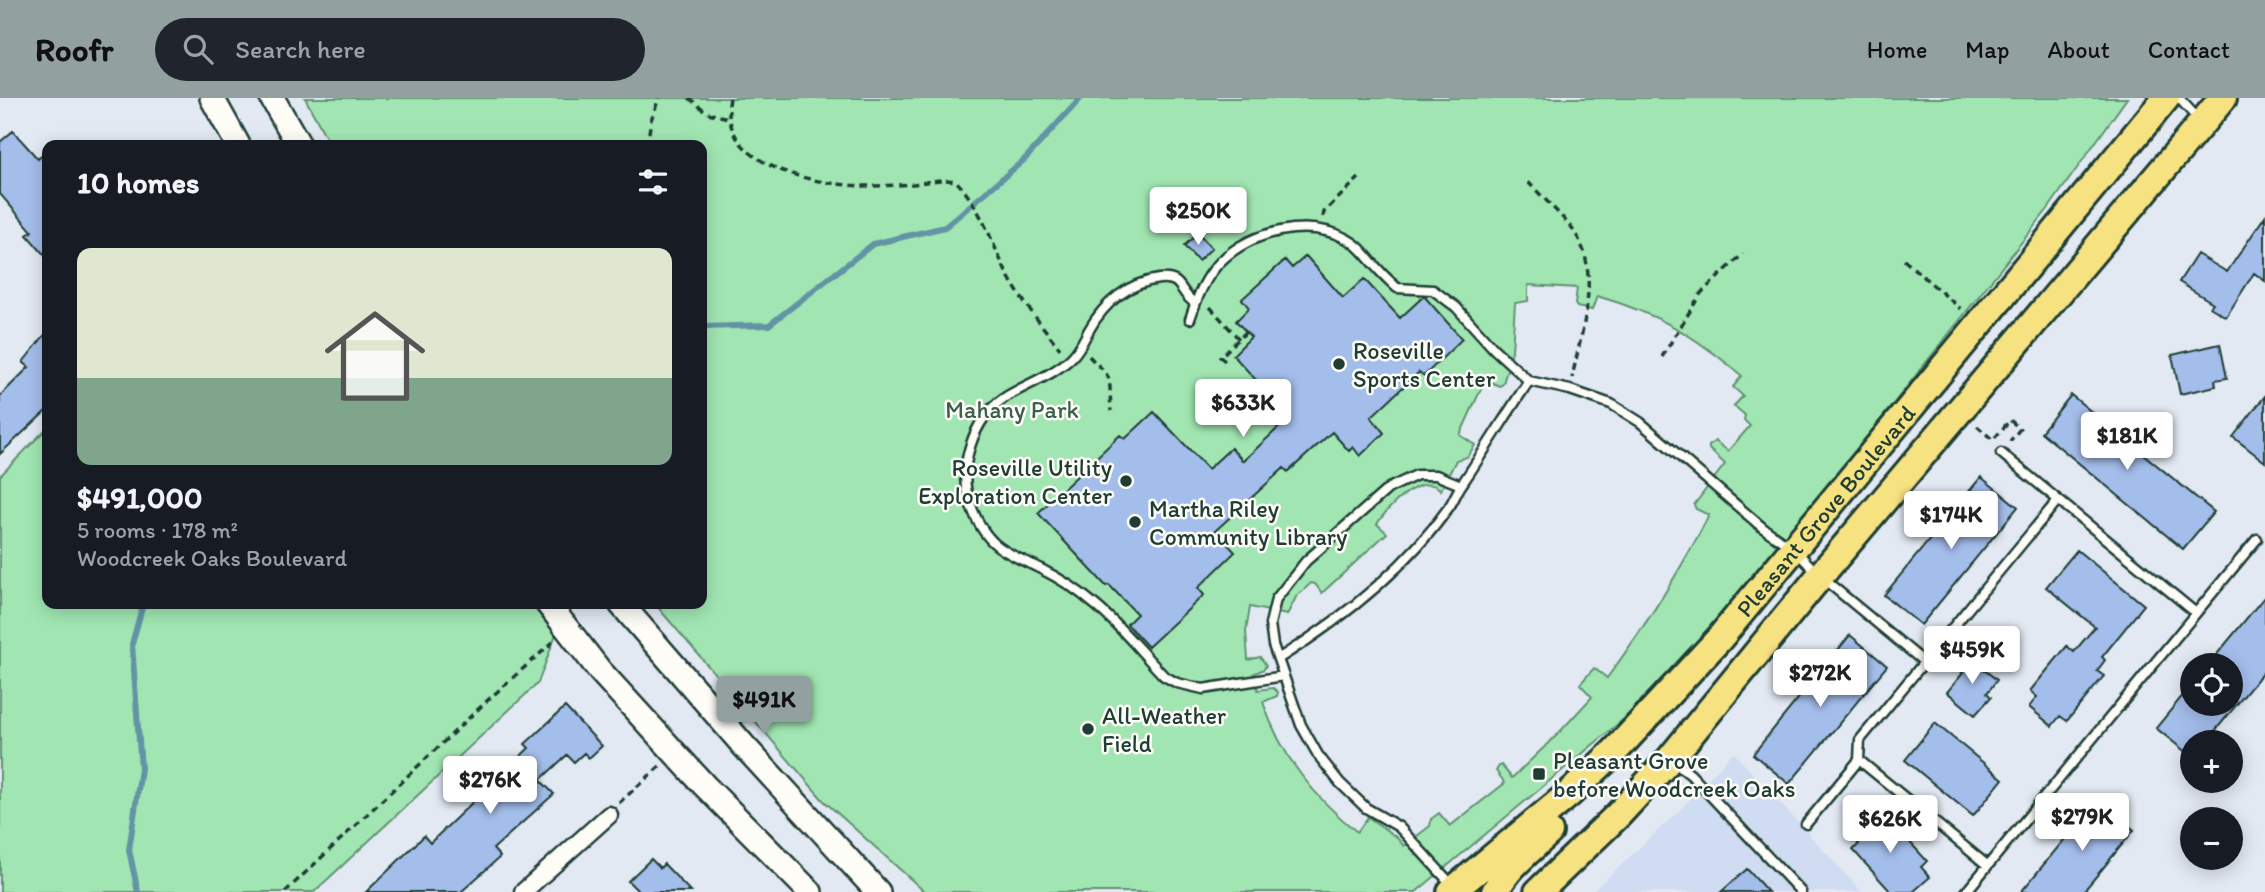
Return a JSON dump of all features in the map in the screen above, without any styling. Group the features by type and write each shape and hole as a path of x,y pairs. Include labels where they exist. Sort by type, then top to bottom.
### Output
{"main road":[{"path":"212,98 235,140"},
{"path":"272,98 296,140"},
{"name":"Pleasant Grove Boulevard","path":"1453,890 1569,794 1614,752 1710,649 1795,550 2166,98"},
{"name":"Pleasant Grove Boulevard","path":"1538,892 1618,815 1670,759 1820,576 2223,98"},
{"path":"552,609 600,671 674,752 810,892"},
{"path":"625,609 744,746 878,892"},
{"path":"1495,892 1499,882 1514,865 1569,813 1614,752"}],"street":[{"path":"534,889 609,814"}],"lane":[{"path":"2179,98 2202,123"},
{"path":"1190,318 1197,299 1216,267 1237,248 1270,234 1304,228 1348,239 1364,251 1376,268 1397,288 1433,290 1456,307 1494,349 1529,381 1570,390 1611,404 1640,422 1763,528 1795,550 1820,576 1924,662"},
{"path":"1197,299 1186,298 1182,287 1175,280 1161,279 1133,285 1099,315 1066,362 1043,378 1003,399 990,411 966,462 966,487 974,513 987,536 996,545 1042,569 1084,596 1113,621 1164,676 1203,689 1284,676"},
{"path":"1278,659 1355,606 1420,542 1450,506 1529,381"},
{"path":"2001,453 2196,613"},
{"path":"1453,890 1399,827 1366,807 1340,783 1318,754 1301,725 1273,645 1270,624 1276,600 1306,561 1389,488 1417,475 1436,475 1461,485"},
{"path":"1806,824 1859,760 1860,740 2058,500"},
{"path":"1965,892 2257,539"},
{"path":"1670,759 1691,775 1801,892"},
{"path":"1859,760 1987,865"}],"path":[{"path":"648,140 659,98"},
{"path":"689,98 708,113 728,118"},
{"path":"730,98 730,128 750,153 804,179 865,186 914,184 943,178 956,181 983,218 1007,274 1061,350 1066,362"},
{"path":"1320,230 1324,212 1359,178"},
{"path":"1528,182 1573,230 1587,261 1588,293 1570,390"},
{"path":"1662,357 1700,293 1743,254"},
{"path":"1904,260 1980,325"},
{"path":"1197,299 1239,339"},
{"path":"1225,361 1220,357 1246,332"},
{"path":"1083,341 1085,351 1110,382 1108,393 1111,411"},
{"path":"1959,412 1993,440 2010,420 2020,429 2001,453"},
{"path":"285,892 489,699 568,630"},
{"path":"609,814 674,752"}],"shaded area":[{"path":"1733,752 1862,892 1592,892 1680,810"}],"green space":[{"name":"Mahany Park","path":"305,98 2127,98 2048,209 1735,603 1625,718 1416,892 925,892 823,800 659,609 707,609 707,140 327,140","holes":["1528,285 1577,288 1577,307 1592,310 1597,296 1639,310 1691,337 1742,376 1733,387 1743,396 1734,406 1745,415 1744,420 1750,426 1728,451 1715,441 1709,446 1725,464 1694,505 1696,509 1709,515 1698,537 1661,599 1607,678 1594,668 1580,684 1592,697 1557,735 1512,778 1499,766 1496,771 1505,783 1450,826 1439,813 1431,819 1430,826 1404,846 1368,817 1357,832 1326,804 1300,774 1270,722 1263,702 1277,696 1278,692 1273,688 1258,690 1253,674 1264,669 1266,665 1260,657 1248,660 1246,631 1250,607 1287,615 1296,597 1311,583 1322,593 1387,533 1377,524 1396,501 1424,485 1433,485 1441,490 1456,460 1467,457 1475,445 1460,435 1485,380 1500,386 1503,384 1512,351 1515,303 1528,301"]},
{"path":"42,433 42,609 535,609 556,634 538,683 314,892 0,892 0,476"}],"building":[{"path":"13,131 38,159 42,155 42,252 27,235 32,231 0,194 0,142"},
{"path":"2265,216 2265,281 2254,273 2226,317 2210,307 2213,303 2179,282 2197,254 2227,272"},
{"path":"1198,233 1212,248 1198,261 1184,246"},
{"path":"1306,256 1343,298 1364,279 1400,318 1424,296 1462,339 1424,376 1419,372 1371,417 1384,433 1360,456 1353,447 1349,451 1332,432 1288,472 1284,468 1215,531 1235,552 1198,588 1204,595 1148,647 1127,624 1137,614 1109,585 1106,586 1038,513 1120,435 1125,439 1154,412 1208,469 1231,448 1243,461 1290,417 1233,355 1251,337 1236,321 1249,308 1242,299 1285,260 1292,268"},
{"path":"42,338 42,415 0,454 0,396 29,367 23,362"},
{"path":"2220,344 2227,378 2215,380 2216,386 2180,394 2172,355"},
{"path":"2071,395 2214,512 2183,549 2041,432"},
{"path":"2265,396 2265,462 2233,437"},
{"path":"1981,477 2018,507 1921,625 1884,595"},
{"path":"2077,550 2144,605 2102,657 2105,660 2097,671 2104,676 2067,721 2060,716 2052,726 2029,707 2037,697 2030,691 2067,646 2074,652 2095,627 2046,587"},
{"path":"2265,596 2265,670 2243,697 2243,653 2218,653"},
{"path":"1850,635 1887,666 1789,784 1753,754"},
{"path":"1967,656 1997,680 1987,693 1991,697 1975,715 1947,692 1963,673 1957,668"},
{"path":"2180,699 2180,716 2227,716 2216,730 2180,730 2180,747 2156,728"},
{"path":"565,707 602,746 589,758 584,753 574,762 567,755 540,780 554,794 493,849 500,857 461,892 366,892 424,836 430,843 529,748 525,744"},
{"path":"1935,723 2003,779 1973,816 1905,760"},
{"path":"2097,800 2134,830 2103,868 2083,892 2021,892"},
{"path":"1872,814 1881,824 1888,818 1927,861 1921,867 1930,877 1913,892 1891,892 1853,850 1859,844 1850,834"},
{"path":"651,859 660,868 664,864 691,892 639,892 628,881"},
{"path":"1747,869 1768,892 1721,892"}],"waterway":[{"path":"707,327 769,325 873,244 945,227 1024,160 1081,98"},
{"path":"138,892 129,850 141,769 132,644 142,609"}],"place":[{"name":"Roseville Sports Center","path":"1339,364"},
{"name":"Roseville Utility Exploration Center","path":"1126,481"},
{"name":"Martha Riley Community Library","path":"1135,522"},
{"name":"All-Weather Field","path":"1088,729"},
{"name":"Pleasant Grove before Woodcreek Oaks","path":"1539,774"}]}
